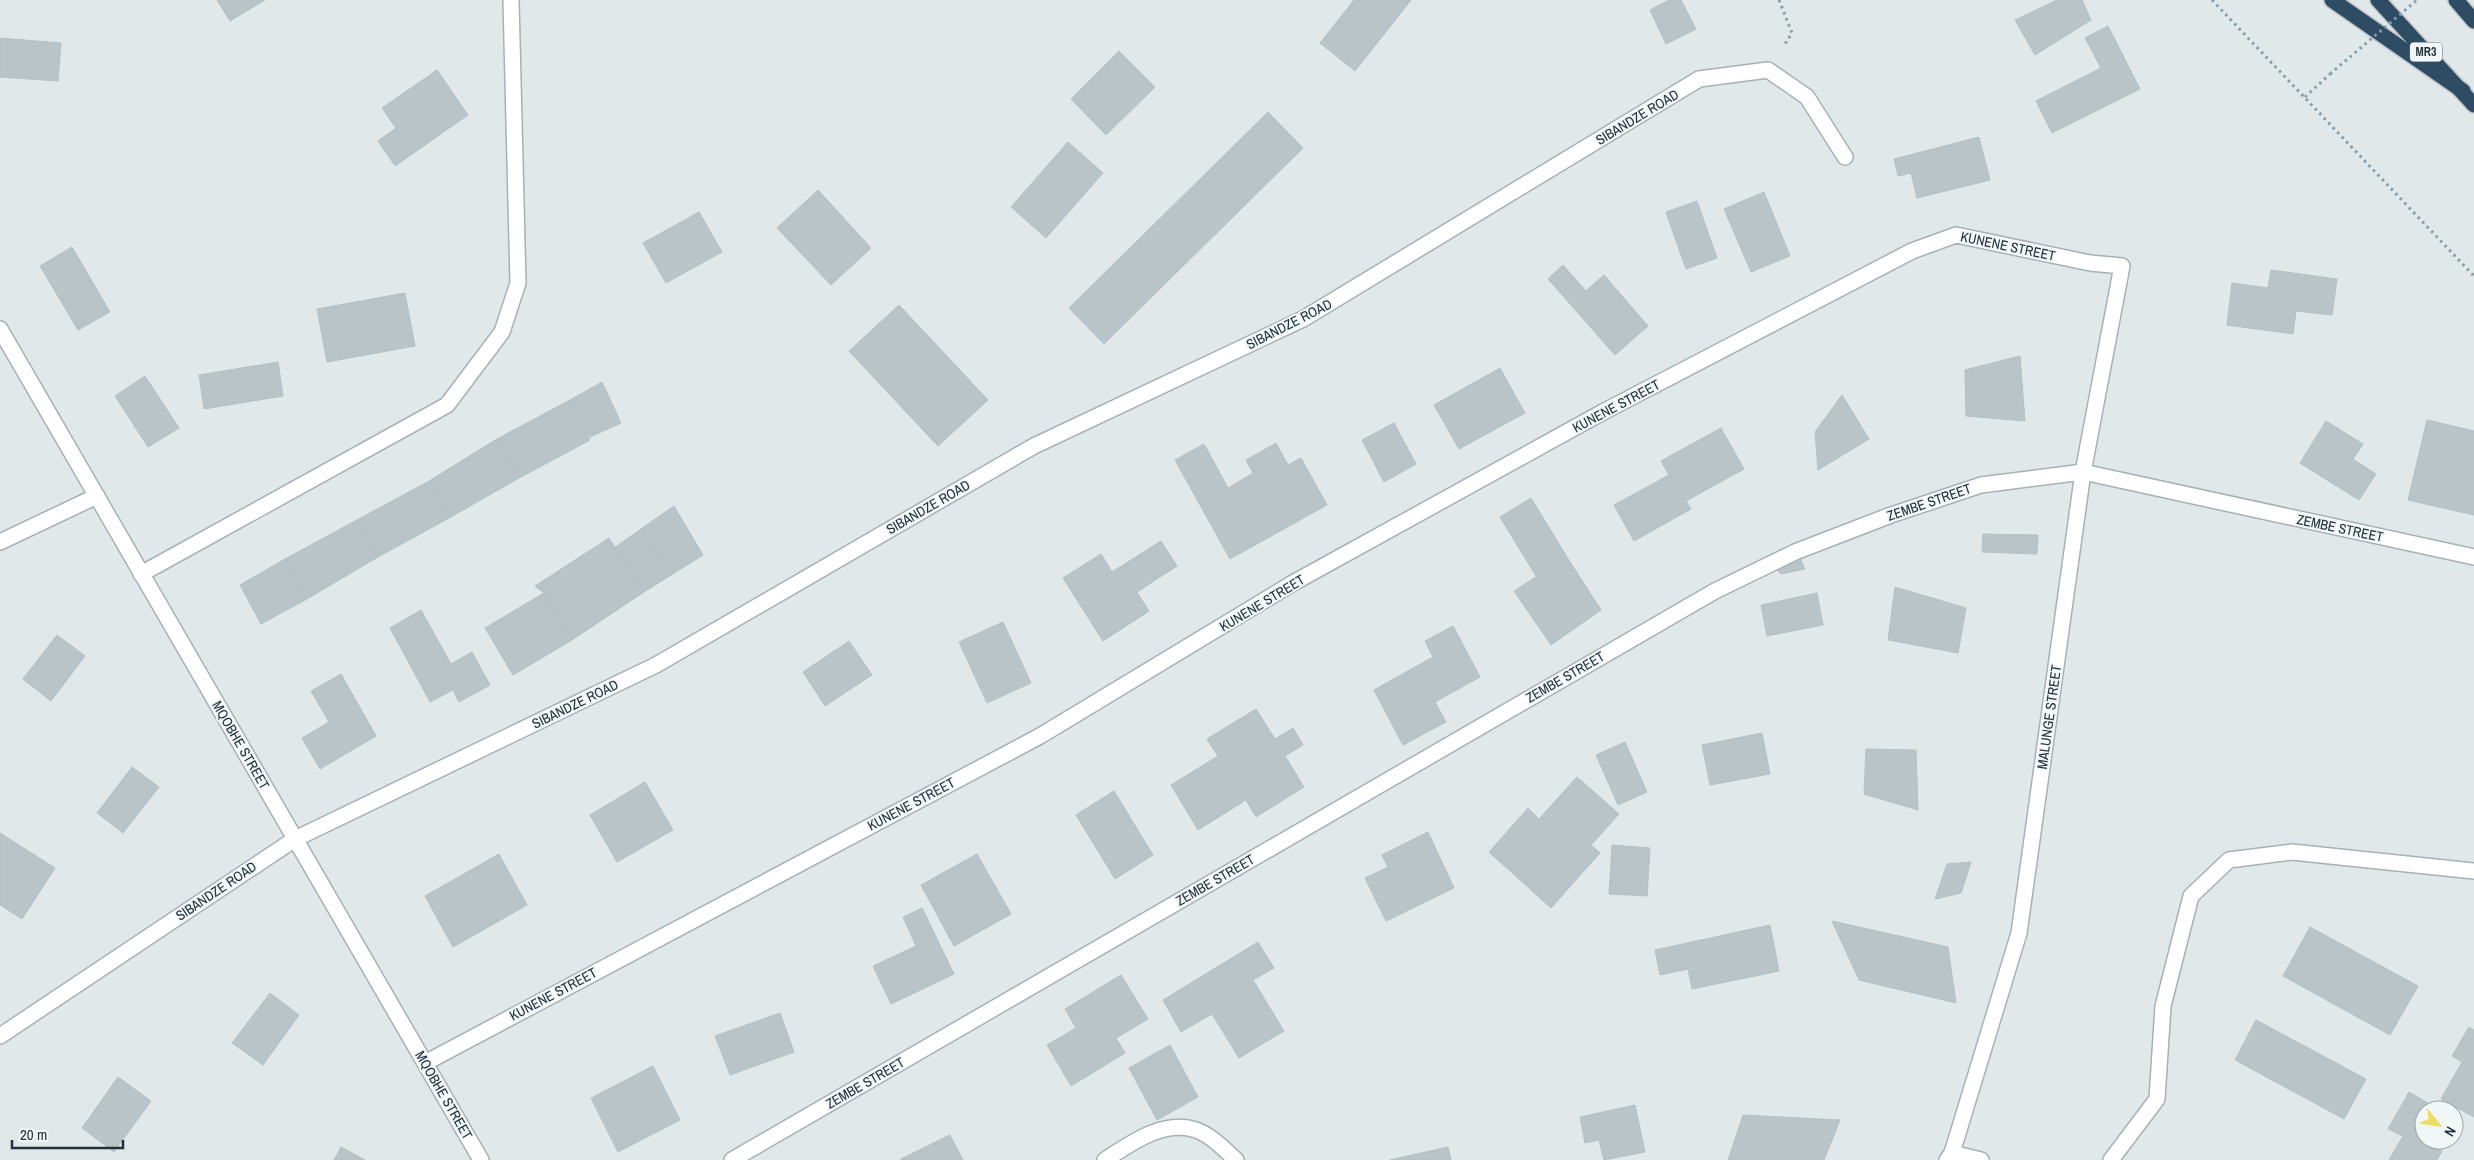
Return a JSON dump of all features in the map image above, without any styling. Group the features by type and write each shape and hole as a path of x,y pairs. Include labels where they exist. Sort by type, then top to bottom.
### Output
{"highway":[{"path":"2332,0 2463,91"},
{"name":"MR3","path":"2378,0 2474,105"},
{"path":"2456,0 2474,21"}],"street":[{"path":"141,574 447,405 502,332 518,283 511,0"},
{"path":"1768,70 1807,97 1845,157"},
{"name":"SIBANDZE ROAD","path":"0,1036 295,839 656,665 1034,446 1303,319 1699,79 1768,70"},
{"name":"KUNENE STREET","path":"425,1062 1040,736 1293,583 1603,412 1912,251 1956,235 2090,263 2122,266"},
{"name":"MALUNGE STREET","path":"1949,1156 2019,933 2083,472 2122,266"},
{"name":"MQOBHE STREET","path":"0,329 482,1160"},
{"name":"ZEMBE STREET","path":"732,1160 1715,590 1796,552 1891,515 1981,485 2083,472 2474,557"},
{"path":"0,542 97,496"},
{"path":"2111,1160 2157,1099 2163,1006 2191,896 2229,860 2292,852 2474,871"},
{"path":"1105,1160 1162,1128 1179,1126 1198,1130 1236,1160"},
{"path":"1949,1156 1981,1160"}],"path":[{"path":"1768,70 1792,33 1779,0"},
{"path":"2212,0 2474,276"},
{"path":"2305,97 2417,0"}],"building":[{"path":"217,0 265,0 230,21"},
{"path":"1354,0 1411,0 1355,71 1320,43"},
{"path":"1669,0 1681,0 1696,29 1666,44 1650,10"},
{"path":"2057,0 2082,0 2091,20 2035,55 2015,20"},
{"path":"2108,26 2140,89 2052,133 2036,101 2101,68 2085,38"},
{"path":"0,38 61,43 58,81 0,77"},
{"path":"1119,51 1155,87 1106,135 1071,99"},
{"path":"437,70 468,115 395,166 378,141 396,128 382,108"},
{"path":"1268,112 1303,148 1104,344 1069,308"},
{"path":"1979,137 1990,180 1917,198 1911,173 1898,176 1894,159"},
{"path":"1068,142 1103,173 1046,238 1011,207"},
{"path":"818,190 871,248 831,285 777,228"},
{"path":"1764,192 1790,256 1751,272 1724,209"},
{"path":"1697,201 1717,258 1686,269 1666,212"},
{"path":"699,212 722,252 666,283 643,243"},
{"path":"72,247 110,312 78,330 40,266"},
{"path":"1563,265 1586,291 1604,275 1648,326 1615,355 1548,279"},
{"path":"2271,270 2337,279 2332,315 2296,311 2293,334 2227,325 2232,283 2268,288"},
{"path":"405,293 415,346 327,362 317,309"},
{"path":"899,305 988,400 938,446 849,351"},
{"path":"2020,356 2025,421 1966,416 1965,370"},
{"path":"278,362 283,396 204,409 199,375"},
{"path":"1500,368 1525,413 1459,449 1434,405"},
{"path":"145,376 179,428 148,447 115,396"},
{"path":"602,382 621,423 590,437 570,400"},
{"path":"1842,395 1869,439 1818,470 1815,432"},
{"path":"570,400 590,440 521,477 497,439"},
{"path":"2427,420 2474,431 2474,515 2408,500"},
{"path":"2326,421 2363,444 2353,459 2376,474 2359,500 2300,463"},
{"path":"1394,423 1416,464 1384,482 1362,440"},
{"path":"1721,428 1744,469 1686,501 1691,509 1634,541 1614,505 1669,475 1661,461"},
{"path":"497,439 521,477 449,518 429,481"},
{"path":"1276,443 1288,465 1301,458 1327,505 1230,559 1175,460 1204,444 1228,488 1253,473 1246,460"},
{"path":"429,481 449,518 378,557 357,520"},
{"path":"1531,498 1567,557 1536,576 1500,517"},
{"path":"674,506 703,555 671,575 641,529"},
{"path":"357,520 378,557 307,599 285,559"},
{"path":"641,529 671,575 644,592 614,548"},
{"path":"1983,534 2038,535 2037,554 1982,552"},
{"path":"609,538 644,592 572,640 544,593 535,586"},
{"path":"1161,541 1177,566 1137,592 1149,611 1103,641 1063,578 1101,554 1112,572"},
{"path":"1799,556 1805,569 1781,574 1774,566"},
{"path":"1567,557 1601,610 1551,645 1514,591"},
{"path":"285,559 307,599 261,624 240,585"},
{"path":"1895,587 1966,608 1958,653 1888,640"},
{"path":"544,593 572,640 513,675 485,628"},
{"path":"1817,593 1823,625 1767,636 1761,605"},
{"path":"421,610 451,664 472,652 490,685 459,702 453,690 430,702 390,628"},
{"path":"1003,622 1031,683 987,703 959,642"},
{"path":"1453,626 1480,677 1435,702 1446,722 1403,745 1374,690 1433,657 1425,641"},
{"path":"57,635 85,656 51,701 23,679"},
{"path":"849,641 872,675 825,706 803,672"},
{"path":"341,674 376,736 320,769 302,738 329,722 311,691"},
{"path":"1256,709 1275,739 1293,728 1303,745 1285,756 1304,787 1256,817 1246,800 1198,830 1171,785 1218,756 1207,739"},
{"path":"1762,733 1770,774 1710,785 1702,745"},
{"path":"1625,742 1647,792 1618,805 1596,755"},
{"path":"1866,749 1916,750 1918,810 1864,794"},
{"path":"132,767 159,787 123,833 97,813"},
{"path":"1577,777 1619,814 1591,845 1600,853 1551,908 1489,852 1528,808 1539,819"},
{"path":"645,782 673,830 617,862 590,815"},
{"path":"1114,791 1153,855 1115,879 1076,815"},
{"path":"1428,832 1454,888 1386,921 1365,878 1388,867 1382,855"},
{"path":"0,833 55,868 22,919 0,905"},
{"path":"1612,845 1650,848 1647,896 1609,894"},
{"path":"499,854 527,905 453,947 425,896"},
{"path":"977,854 1011,914 954,946 921,885"},
{"path":"1971,862 1961,893 1935,899 1947,864"},
{"path":"922,908 954,974 891,1004 873,966 916,946 903,917"},
{"path":"1832,921 1948,947 1956,1003 1859,980"},
{"path":"1770,925 1779,971 1692,989 1688,969 1660,975 1655,950"},
{"path":"2310,927 2418,986 2390,1035 2283,976"},
{"path":"1258,942 1274,968 1253,980 1284,1031 1239,1058 1212,1014 1181,1032 1163,1000"},
{"path":"1121,975 1148,1019 1116,1038 1125,1053 1071,1086 1047,1045 1076,1028 1065,1009"},
{"path":"270,993 299,1015 263,1065 232,1043"},
{"path":"780,1013 794,1052 730,1075 715,1036"},
{"path":"2256,1020 2366,1079 2344,1119 2235,1060"},
{"path":"2469,1027 2474,1030 2474,1117 2464,1112 2464,1100 2441,1099 2462,1062 2452,1056"},
{"path":"1170,1045 1198,1097 1157,1120 1129,1068"},
{"path":"653,1066 680,1120 618,1152 591,1098"},
{"path":"118,1077 151,1101 114,1152 82,1128"},
{"path":"2409,1092 2423,1100 2414,1100 2414,1150 2442,1151 2437,1160 2389,1160 2403,1136 2388,1129"},
{"path":"1635,1105 1645,1152 1604,1160 1599,1140 1585,1143 1580,1117"},
{"path":"1743,1115 1840,1120 1824,1160 1728,1160"},
{"path":"950,1135 963,1160 901,1160 901,1159"},
{"path":"341,1147 365,1160 334,1160"},
{"path":"1448,1147 1451,1160 1390,1160"}]}
